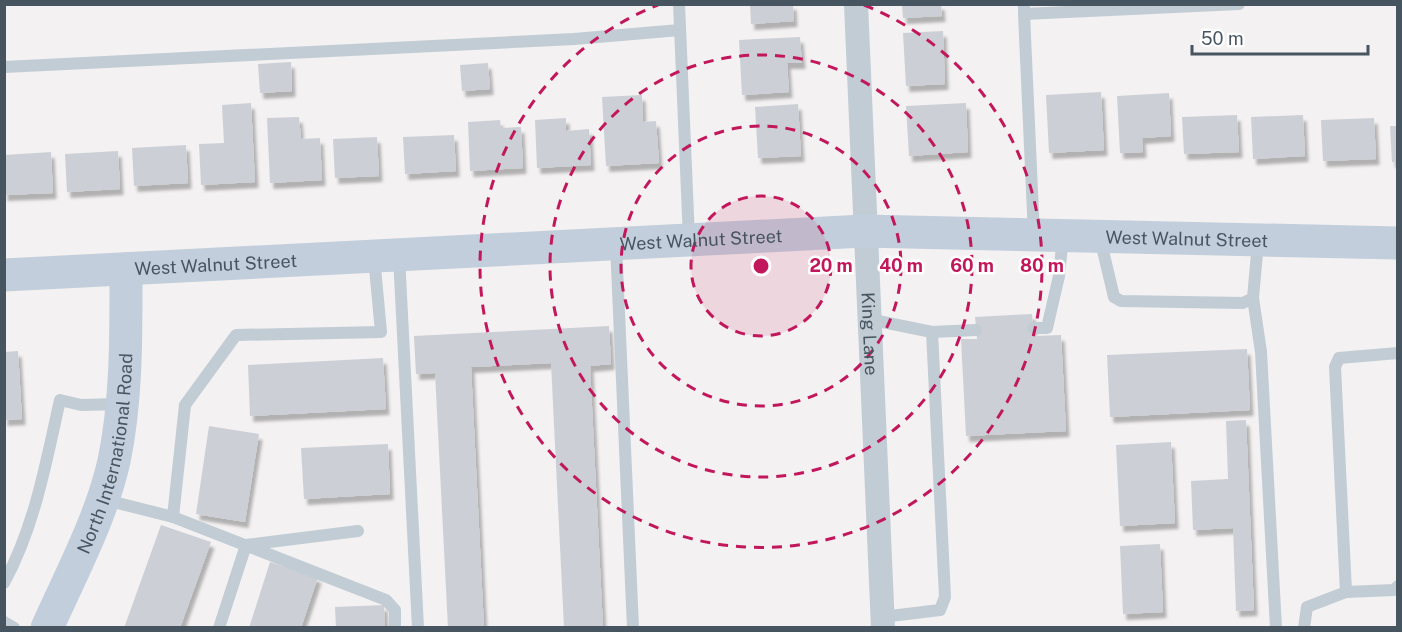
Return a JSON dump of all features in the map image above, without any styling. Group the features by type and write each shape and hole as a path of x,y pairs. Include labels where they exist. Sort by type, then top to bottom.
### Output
{"main road":[{"name":"West Walnut Street","path":"4,275 864,231 1398,243"},
{"name":"North International Road","path":"47,627 103,499 114,461 122,405 126,269"}],"street":[{"name":"King Lane","path":"856,4 864,231 883,622"}],"lane":[{"path":"679,4 689,240"},
{"path":"1033,328 1047,328 1059,276 1049,235 1024,9 1239,4"},
{"path":"4,67 574,39 680,30"},
{"path":"1100,236 1114,297 1121,302 1244,303 1253,298"},
{"path":"1258,240 1253,298 1261,352 1276,627"},
{"path":"616,244 633,627"},
{"path":"173,517 185,405 236,335 381,332 386,255"},
{"path":"386,255 418,627"},
{"path":"868,319 932,332 976,330"},
{"path":"883,622 940,610 945,597 932,332"},
{"path":"1346,592 1335,367 1339,358 1398,352"},
{"path":"4,583 16,561 36,506 60,400 81,405 122,405"},
{"path":"103,499 173,517 386,600 394,610 396,627"},
{"path":"246,545 358,531"},
{"path":"219,627 246,545"},
{"path":"1304,627 1307,607 1346,592 1394,590 1398,586"},
{"path":"4,621 14,627"}],"building":[{"path":"750,4 793,4 794,21 751,24"},
{"path":"902,4 941,4 942,16 903,18"},
{"path":"943,31 945,84 906,86 903,33"},
{"path":"800,37 802,63 787,63 789,92 742,95 739,40"},
{"path":"291,62 292,91 260,93 258,64"},
{"path":"488,63 490,89 462,91 460,65"},
{"path":"1101,92 1104,150 1049,153 1046,95"},
{"path":"1169,93 1171,136 1142,138 1143,152 1120,153 1117,96"},
{"path":"642,95 643,122 656,121 659,163 606,166 602,97"},
{"path":"251,103 255,182 201,185 199,144 224,143 222,105"},
{"path":"966,103 968,152 909,156 906,106"},
{"path":"798,104 801,156 758,158 755,107"},
{"path":"1237,115 1239,152 1184,154 1182,117"},
{"path":"1303,115 1305,156 1253,159 1251,117"},
{"path":"299,117 301,139 320,138 322,180 270,183 267,118"},
{"path":"566,118 566,131 589,129 591,165 537,168 535,120"},
{"path":"1374,118 1376,159 1323,161 1321,120"},
{"path":"500,120 501,128 521,127 523,168 470,171 468,122"},
{"path":"1390,126 1398,126 1398,162 1392,162"},
{"path":"454,135 456,171 405,174 403,137"},
{"path":"377,137 379,176 335,178 333,139"},
{"path":"186,145 188,183 134,186 132,148"},
{"path":"118,151 120,189 67,192 65,154"},
{"path":"51,152 53,193 4,195 4,155"},
{"path":"1032,314 1034,336 1061,335 1066,431 966,436 961,339 977,339 975,317"},
{"path":"609,326 611,364 590,366 603,628 564,628 551,363 471,367 484,628 448,628 435,373 416,374 414,336"},
{"path":"1247,349 1250,410 1110,417 1107,355"},
{"path":"18,351 22,419 4,420 4,352"},
{"path":"383,358 386,409 250,416 248,365"},
{"path":"1246,420 1254,610 1236,611 1233,528 1193,530 1191,481 1228,479 1226,421"},
{"path":"209,426 259,434 245,522 196,514"},
{"path":"1171,442 1175,523 1120,526 1116,445"},
{"path":"388,444 390,494 304,499 301,448"},
{"path":"161,525 211,542 180,628 124,628"},
{"path":"1160,544 1163,612 1123,614 1120,546"},
{"path":"270,562 318,577 301,628 249,628"},
{"path":"384,605 385,628 336,628 335,607"}]}
